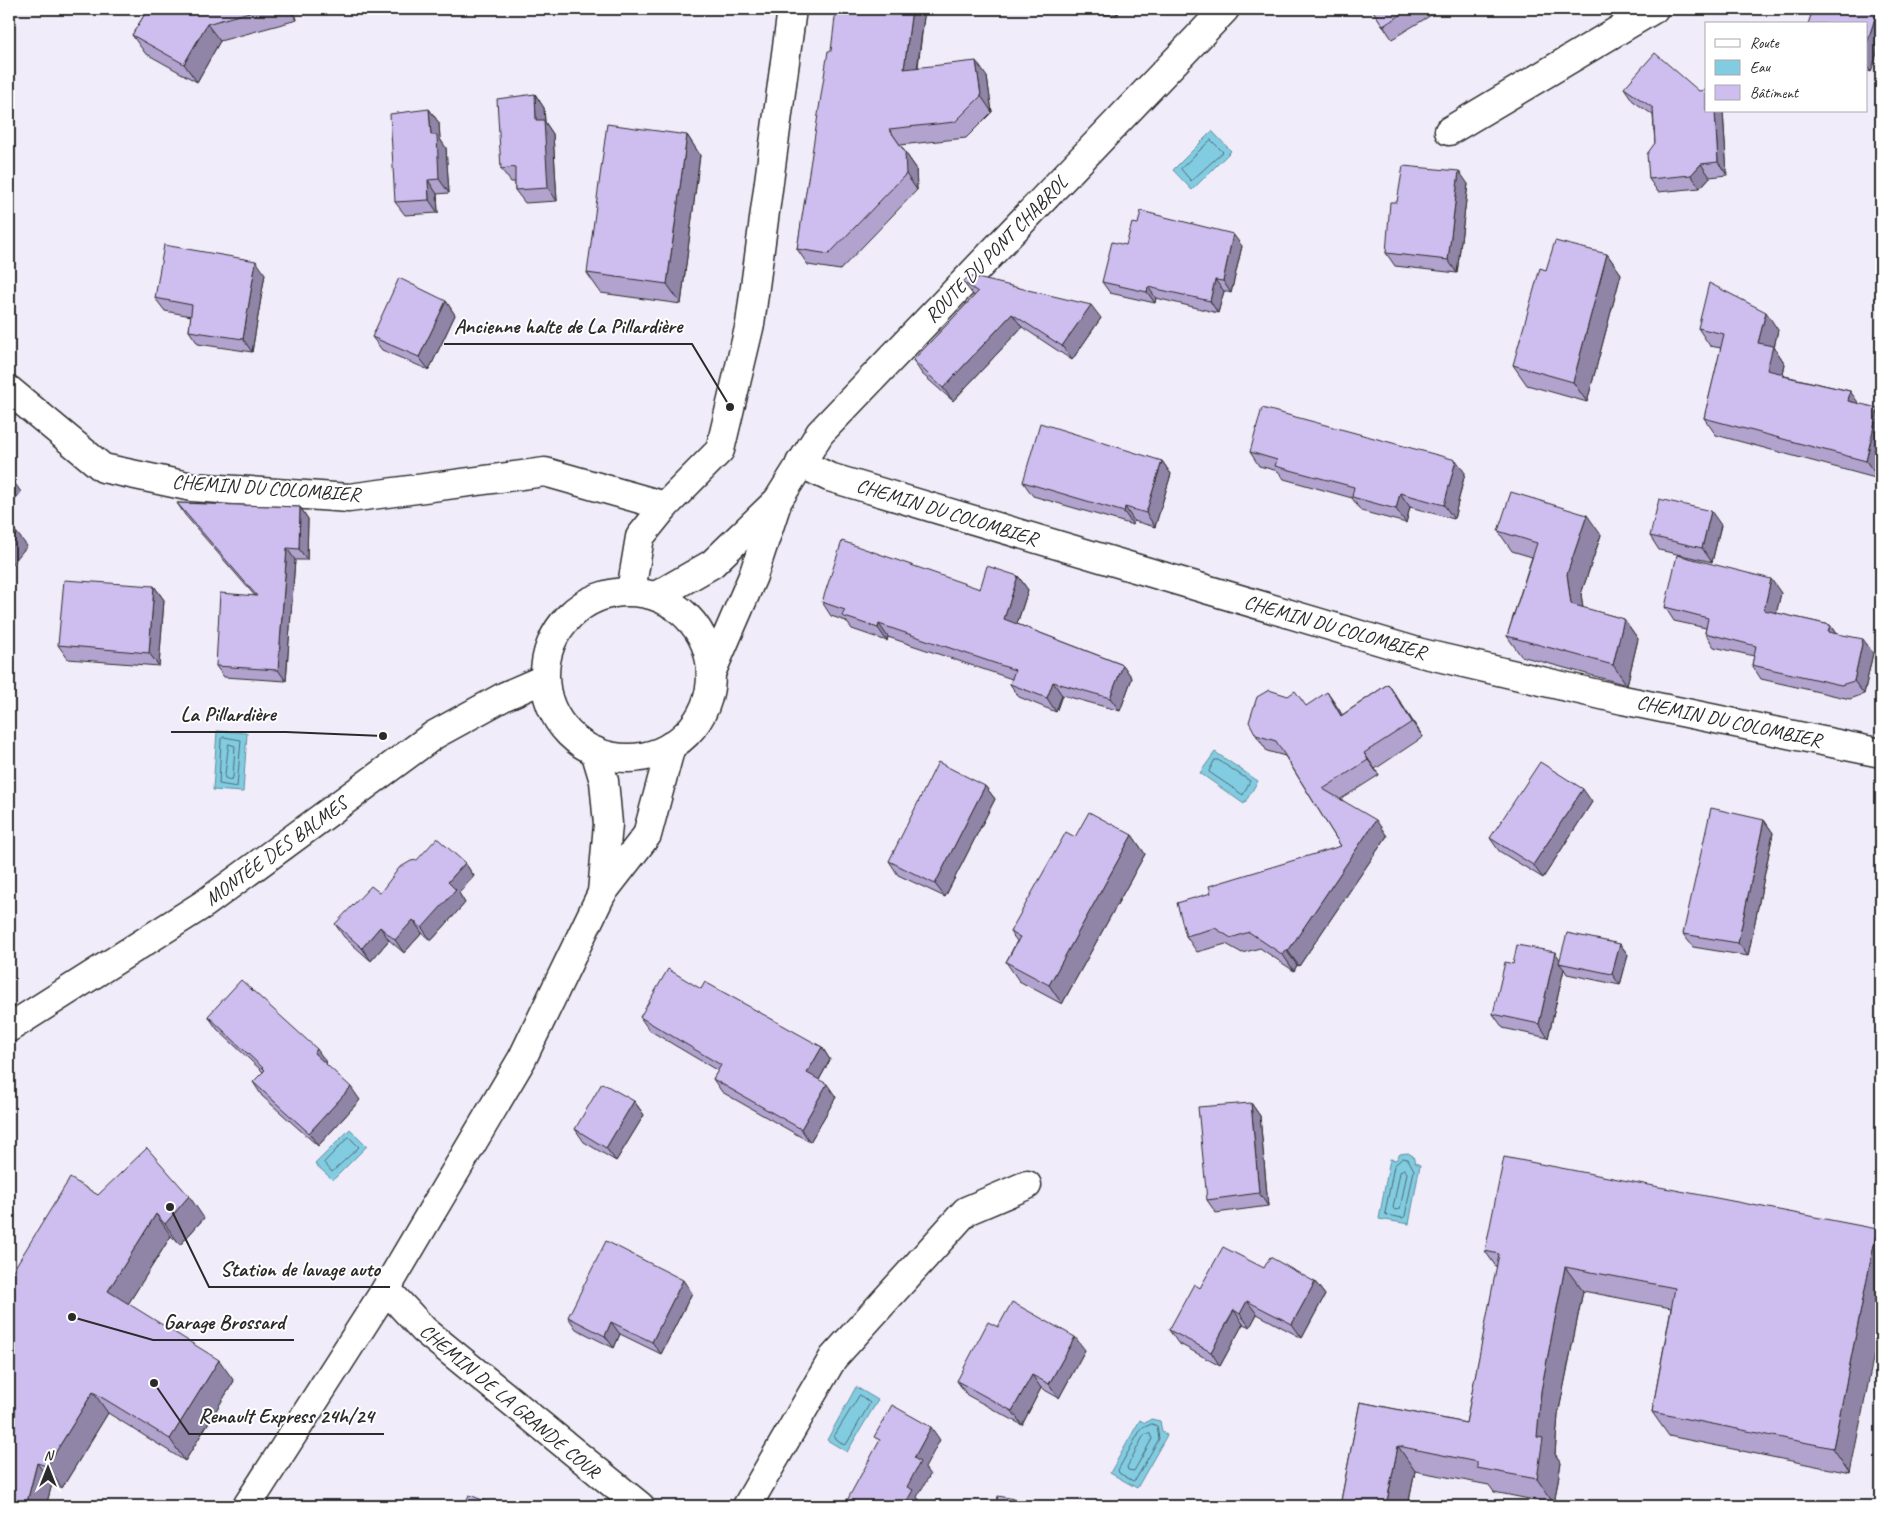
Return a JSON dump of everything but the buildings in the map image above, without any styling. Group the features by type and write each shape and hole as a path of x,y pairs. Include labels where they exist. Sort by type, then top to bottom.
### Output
{"street":[{"path":"644,594 640,537 665,506 720,450 750,324 792,9"},
{"name":"ROUTE DU PONT CHABROL","path":"711,673 753,576 778,500 820,433 1225,9"},
{"path":"1449,131 1654,9"},
{"name":"CHEMIN DU COLOMBIER","path":"9,390 103,468 192,487 349,498 545,472 665,506"},
{"name":"CHEMIN DU COLOMBIER","path":"800,463 830,477 1421,653 1623,700 1881,753"},
{"name":"ROUTE DU PONT CHABROL","path":"644,594 712,564 778,500"},
{"path":"644,594 679,608 696,626 708,648 711,673 709,695 701,715 688,733 671,746 646,756 620,758 595,751 575,739 560,722 549,702 544,679 548,652 559,627 579,607 603,595 644,594"},
{"name":"MONTÉE DES BALMES","path":"9,1028 204,904 434,735 505,696 544,679"},
{"path":"247,1506 386,1289 522,1059 602,893 647,835 671,746"},
{"path":"595,751 604,782 608,824 602,893"},
{"path":"747,1506 833,1358 966,1211 1027,1185"},
{"name":"CHEMIN DE LA GRANDE COUR","path":"386,1289 424,1330 640,1506"}],"water":[{"path":"1212,131 1231,151 1192,190 1173,170"},
{"path":"217,731 247,733 243,792 213,790"},
{"path":"1215,752 1258,781 1244,804 1200,773"},
{"path":"350,1129 367,1146 333,1180 315,1164"},
{"path":"1408,1153 1413,1156 1415,1163 1420,1165 1409,1224 1379,1219 1390,1159 1396,1160 1400,1154"},
{"path":"856,1387 878,1400 847,1452 827,1440"},
{"path":"1151,1419 1160,1421 1162,1432 1167,1435 1137,1488 1110,1473 1140,1420 1145,1423"}],"place":[{"name":"Ancienne halte de La Pillardière","path":"730,407"},
{"name":"La Pillardière","path":"383,736"},
{"name":"Station de lavage auto","path":"170,1207"},
{"name":"Garage Brossard","path":"72,1317"},
{"name":"Renault Express 24h/24","path":"154,1383"}]}
